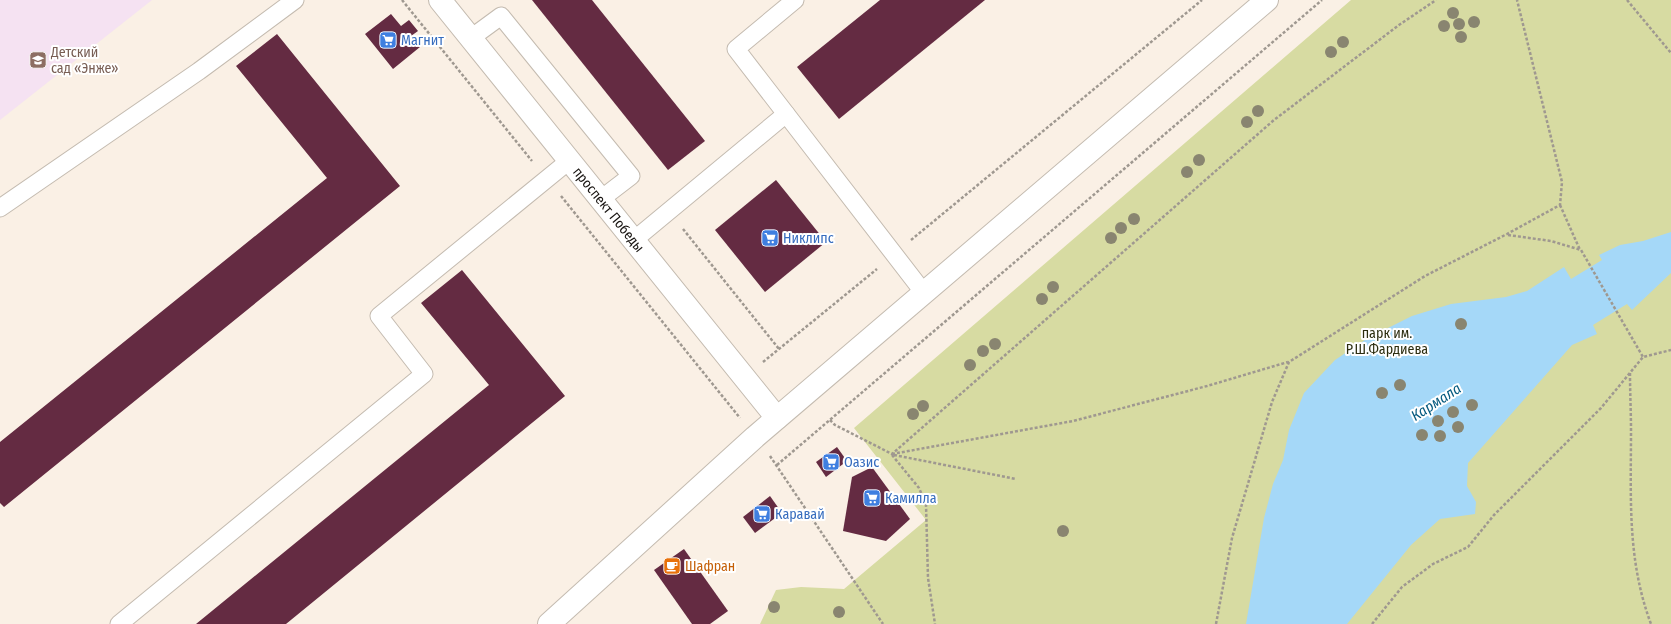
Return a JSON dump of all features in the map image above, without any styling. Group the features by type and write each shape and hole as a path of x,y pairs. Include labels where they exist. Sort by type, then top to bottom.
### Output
{"street":[{"name":"проспект Победы","path":"440,0 777,418"},
{"path":"550,624 755,437 1267,0"}],"lane":[{"path":"0,208 199,71 295,0"},
{"path":"795,0 736,49 924,293"},
{"path":"471,38 501,16 631,176 601,199"},
{"path":"634,240 786,114"},
{"path":"119,624 424,374 379,316 548,180 570,160"}],"path":[{"path":"402,0 777,465 883,624"},
{"path":"744,378 1202,0"},
{"path":"777,465 1322,0"},
{"path":"892,454 1274,120 1399,25 1436,0"},
{"path":"1517,0 1562,182 1560,205 1581,250 1643,357"},
{"path":"1628,0 1671,53"},
{"path":"892,454 1073,421 1207,386 1289,362 1425,276 1560,205"},
{"path":"1507,234 1551,241 1581,250"},
{"path":"1372,624 1402,587 1433,564 1468,547 1494,515 1601,408 1643,357 1671,350"},
{"path":"1216,624 1232,538 1272,402 1289,362"},
{"path":"1630,373 1630,501 1633,550 1642,602 1651,624"},
{"path":"830,420 835,425 892,454 1016,478"},
{"path":"892,454 919,488 926,504 928,578 935,624"}],"shaded area":[{"name":"Детский сад «Энже»","path":"0,0 152,0 0,120"}],"green space":[{"name":"парк им. Р.Ш.Фардиева","path":"1351,0 1671,0 1671,624 760,624 776,590 801,587 844,589 926,520 854,428"}],"water":[{"name":"Кармала","path":"1671,232 1671,273 1632,310 1627,304 1593,325 1597,334 1572,345 1468,463 1467,486 1476,502 1475,514 1440,519 1411,545 1347,624 1246,624 1264,518 1273,484 1283,460 1289,430 1304,393 1335,360 1368,338 1412,316 1451,304 1506,297 1527,291 1564,267 1571,279 1602,260 1599,255 1620,245 1643,241"}],"building":[{"path":"532,0 592,0 705,141 668,170"},
{"path":"880,0 985,0 839,119 797,67"},
{"path":"391,14 401,26 409,20 418,31 411,36 420,47 393,69 365,34"},
{"path":"277,34 400,186 4,507 0,503 0,442 327,178 236,66"},
{"path":"776,180 826,242 765,292 715,230"},
{"path":"462,270 565,396 286,624 196,624 489,385 421,303"},
{"path":"837,447 847,461 826,477 816,462"},
{"name":"Камилла","path":"872,467 910,519 886,541 843,531 852,477"},
{"path":"770,496 782,513 755,533 743,517"},
{"path":"684,549 728,611 710,624 692,624 654,570"}],"place":[{"name":"Магнит","path":"388,40"},
{"name":"Детский сад «Энже»","path":"38,60"},
{"name":"Никлипс","path":"770,238"},
{"name":"Оазис","path":"831,462"},
{"name":"Камилла","path":"872,498"},
{"name":"Каравай","path":"762,514"},
{"name":"Шафран","path":"672,566"}]}
